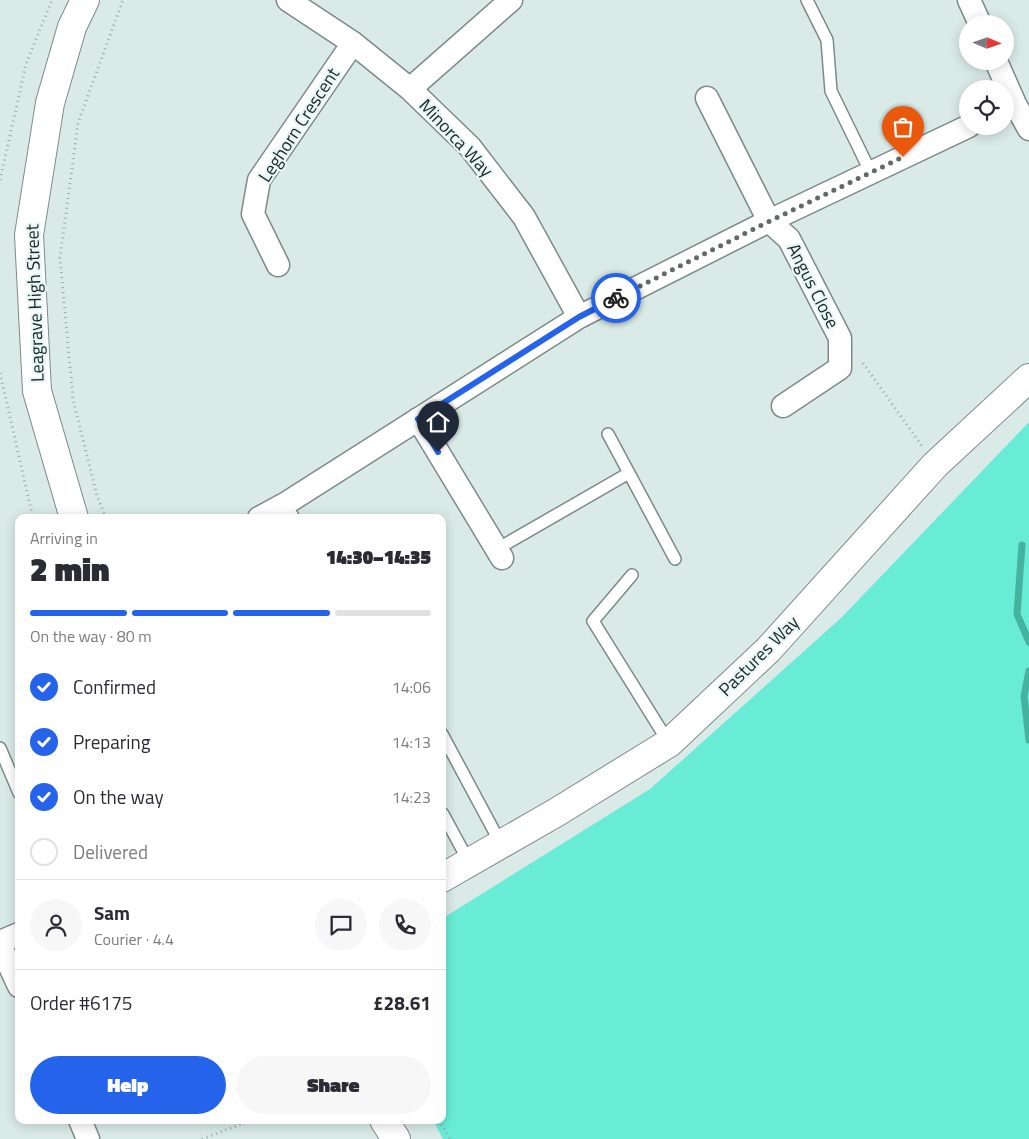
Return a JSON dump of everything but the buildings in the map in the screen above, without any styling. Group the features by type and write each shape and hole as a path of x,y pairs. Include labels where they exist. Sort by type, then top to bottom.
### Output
{"street":[{"name":"Leagrave High Street","path":"73,514 37,391 29,234 50,103 72,27 86,0"},
{"name":"Minorca Way","path":"288,0 353,43 410,89 470,147 524,217 579,317"},
{"path":"410,89 511,0"},
{"path":"971,1 976,15"},
{"name":"Leghorn Crescent","path":"278,265 253,214 259,180 353,43"},
{"name":"Angus Close","path":"707,98 770,221 789,239 840,338 840,368 783,406"},
{"path":"1014,112 1029,129"},
{"path":"277,514 290,511 418,419 579,317 770,221 959,131"},
{"name":"Pastures Way","path":"446,876 669,743 768,650 935,464 1029,378"},
{"path":"418,419 500,553"},
{"path":"15,936 0,944 15,977"},
{"path":"82,1124 88,1139"},
{"path":"387,1124 396,1139"},
{"path":"403,1124 410,1139"}],"lane":[{"path":"807,0 827,40 831,91 871,173"},
{"path":"608,434 675,559"},
{"path":"500,553 629,473"},
{"path":"632,575 593,621 669,743"},
{"path":"446,741 501,844"},
{"path":"0,748 15,784"},
{"path":"446,820 469,862"}],"path":[{"path":"0,180 26,64 52,0"},
{"path":"104,514 97,496 73,399 60,258 78,122 123,0"},
{"path":"840,338 856,353 935,464"},
{"path":"0,373 32,514"},
{"path":"202,1139 241,1124"},
{"path":"442,1124 450,1139"}],"green space":[{"path":"1029,422 1029,1139 443,1139 435,1124 446,1124 446,916 650,789 841,618"}],"waterway":[{"path":"1022,545 1017,614 1029,642"},
{"path":"1029,671 1024,696 1029,740"}],"way so far":[{"path":"616,298 903,157"}],"route":[{"path":"438,452 418,419 579,317 616,298"}]}
